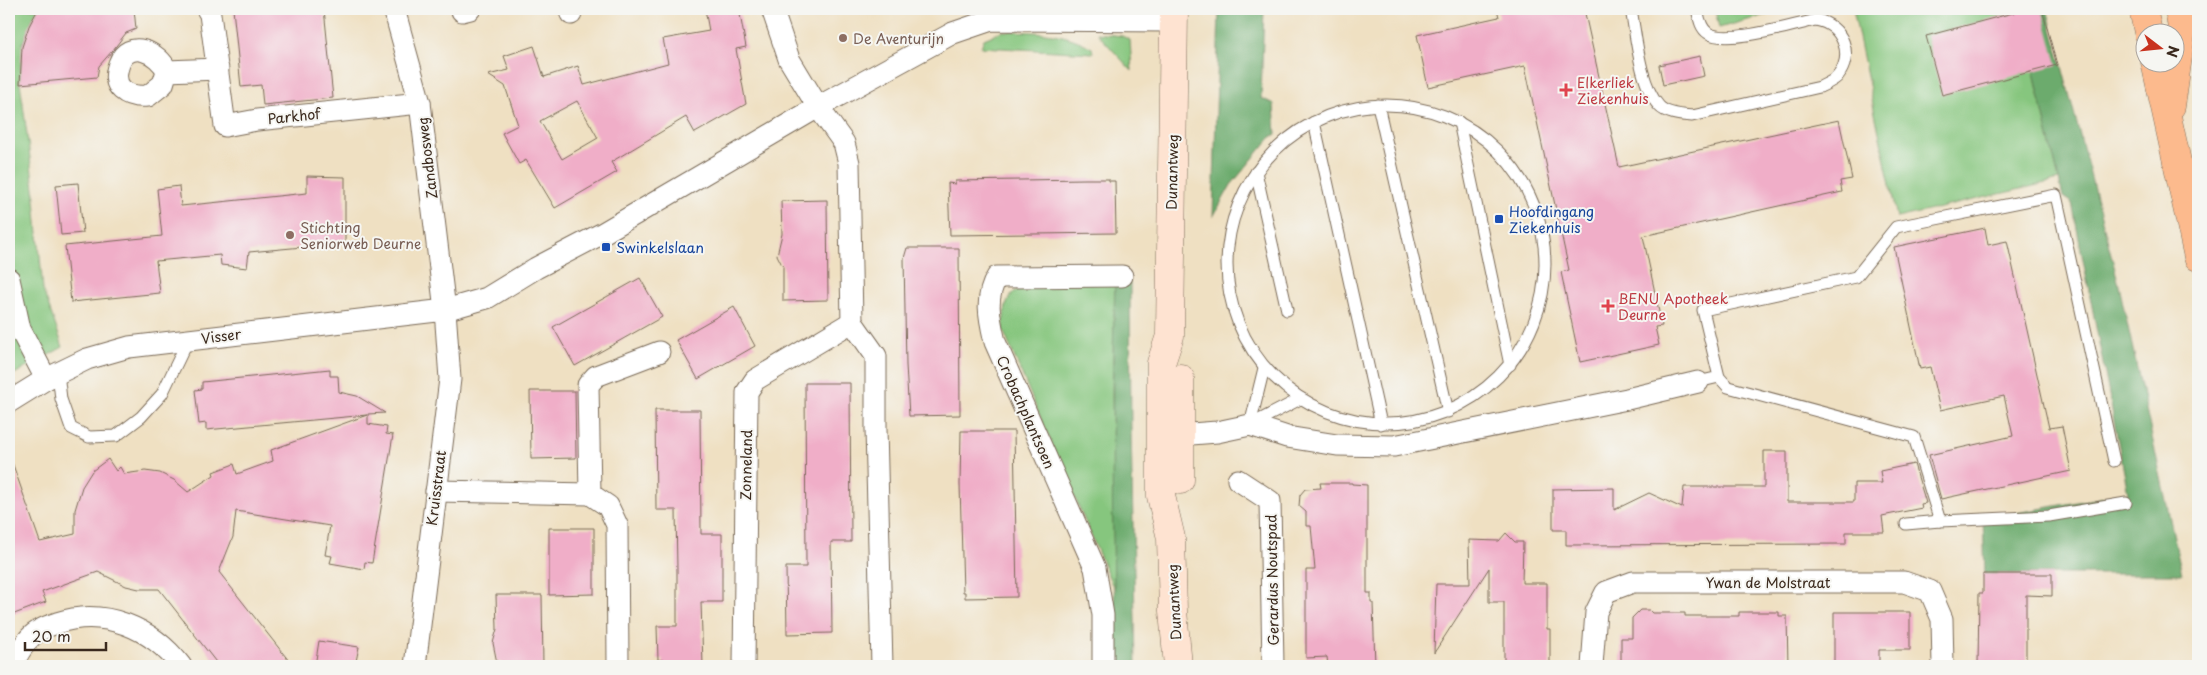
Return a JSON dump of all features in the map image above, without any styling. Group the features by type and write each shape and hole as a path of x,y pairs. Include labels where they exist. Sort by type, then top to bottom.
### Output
{"main road":[{"path":"2143,9 2146,22"},
{"path":"2168,124 2182,28 2179,9"},
{"path":"2157,72 2198,257"}],"street":[{"name":"Parkhof","path":"207,9 210,14 225,126 257,120 420,103"},
{"name":"Zandbosweg","path":"394,9 420,103 445,310"},
{"path":"772,9 789,59 818,107 844,143 849,163 852,322 876,356 882,666"},
{"path":"445,310 487,298 536,268 603,233 818,107 953,33 991,20 1174,15"},
{"name":"Dunantweg","path":"1174,15 1170,336 1161,363 1180,495 1171,538 1172,611 1178,666"},
{"path":"167,71 218,69"},
{"name":"Crobachplantsoen","path":"1103,666 1103,615 1095,568 995,342 989,313 989,289 997,277 1122,276"},
{"path":"9,279 20,329 52,376"},
{"name":"Visser","path":"11,398 86,359 129,347 445,310"},
{"name":"Kruisstraat","path":"415,666 450,379 445,310"},
{"name":"Zonneland","path":"744,666 747,392 754,380 852,322"},
{"path":"590,494 588,385 596,376 659,352"},
{"path":"1170,436 1217,432 1250,425 1287,437 1336,444 1394,446 1627,399 1698,382"},
{"name":"Gerardus Noutspad","path":"1238,480 1270,501 1273,666"},
{"path":"436,491 590,494 608,506 617,525 618,666"},
{"name":"Ywan de Molstraat","path":"1592,666 1596,612 1606,592 1632,582 1904,582 1930,591 1942,620 1943,666"},
{"path":"12,666 28,638 48,626 70,618 118,620 162,645 181,666"}],"lane":[{"path":"1631,9 1646,83 1659,107 1676,114 1692,116 1820,87 1836,78 1845,63 1845,45 1836,28 1826,22 1816,20 1734,37 1716,37 1706,32 1700,21 1697,9"},
{"path":"1378,105 1448,412"},
{"path":"1378,105 1419,108 1459,122 1492,145 1519,176 1537,213 1545,256 1538,314 1510,365 1482,392 1448,412 1415,422 1381,424 1339,417 1300,399 1281,385 1264,368 1248,346 1236,320 1226,269 1233,218 1256,172 1282,143 1314,122 1345,110 1378,105"},
{"path":"1314,122 1381,424"},
{"path":"1459,122 1510,365"},
{"path":"1256,172 1287,310"},
{"path":"1940,521 1914,437 1728,387 1719,377 1703,310 1856,277 1896,227 2056,195 2114,461"},
{"path":"52,376 70,428 89,437 116,436 141,417 162,394 188,340"},
{"path":"1250,425 1264,368"},
{"path":"1698,382 1719,377"},
{"path":"1250,425 1300,399"},
{"path":"1906,524 2049,516 2126,503"}],"green space":[{"path":"9,9 39,9 32,20 23,43 20,82 34,188 43,290 63,347 9,377"},
{"path":"1219,9 1264,9 1261,98 1274,104 1276,134 1270,138 1231,185 1213,217"},
{"path":"1715,9 1788,9 1719,28"},
{"path":"1853,9 2019,9 2059,180 1897,218"},
{"path":"2019,9 2047,9 2118,281 2182,574 1985,574 1983,519 2128,493 2072,203 2063,197"},
{"path":"1003,31 1060,35 1092,48 1093,53 981,47 984,39"},
{"path":"1097,33 1122,36 1130,40 1132,71"},
{"path":"1115,282 1112,392 1114,589 1003,330 1008,301 1013,293 1020,289 1045,284"},
{"path":"1115,282 1130,282 1136,666 1117,666 1112,474"}],"building":[{"path":"38,9 134,9 136,29 126,33 99,66 97,77 20,84 22,47 29,26"},
{"path":"233,9 324,9 333,98 263,105 261,85 241,87"},
{"path":"705,9 739,9 746,47 736,49 746,104 695,133 686,117 611,162 617,172 555,208 526,160 519,164 502,133 518,125 505,86 488,75 509,70 504,56 534,46 544,77 578,66 584,85 668,63 663,39 709,31","holes":["577,101 598,138 562,159 540,121"]},
{"path":"1497,9 1584,9 1619,167 1839,120 1852,179 1840,181 1842,192 1643,236 1662,326 1655,327 1659,345 1580,362 1561,272 1569,270 1525,66 1428,87 1417,35 1499,17"},
{"path":"2028,9 2042,9 2057,65 1942,95 1926,36"},
{"path":"1700,56 1704,76 1663,85 1659,65"},
{"path":"307,176 345,177 345,243 249,252 247,268 221,265 220,255 156,261 160,293 71,302 65,246 162,236 157,189 179,186 181,206 307,193"},
{"path":"1109,179 1109,181 1115,181 1116,233 950,235 948,183 955,184 955,181"},
{"path":"78,183 83,233 61,235 56,185"},
{"path":"827,200 828,300 783,301 783,267 777,255 782,234 781,201"},
{"path":"1985,228 1988,245 2007,241 2049,428 2062,426 2071,471 1941,499 1929,455 2013,436 2004,396 1940,410 1930,367 1920,369 1894,247"},
{"path":"907,248 959,248 960,415 909,416 904,258"},
{"path":"640,278 662,317 575,366 553,327"},
{"path":"734,307 755,346 698,379 676,340"},
{"path":"330,369 330,376 338,376 339,392 357,396 385,413 368,414 368,424 387,427 386,434 393,435 372,563 365,562 364,569 330,563 332,556 325,555 330,526 236,511 233,537 219,572 293,666 219,666 159,589 139,589 126,586 98,572 42,592 46,602 9,616 9,462 12,462 40,542 75,534 75,510 82,487 92,471 108,459 116,471 120,467 124,474 145,471 160,473 174,480 188,492 214,475 213,472 234,464 237,474 273,461 271,450 367,415 206,430 206,423 199,424 195,390 202,389 202,382"},
{"path":"805,383 850,383 851,542 831,542 832,633 787,634 786,567 806,567"},
{"path":"530,391 575,391 576,458 531,459"},
{"path":"655,410 700,410 701,534 722,534 722,602 701,602 703,666 663,666 663,660 658,660 657,626 677,626 677,569 676,510 656,510"},
{"path":"961,431 1014,431 1017,597 965,598 965,592 963,592 960,484"},
{"path":"1764,451 1787,451 1787,502 1854,502 1854,483 1882,483 1880,471 1914,464 1926,503 1921,504 1922,508 1882,516 1884,532 1846,532 1846,544 1566,545 1566,530 1553,530 1553,489 1614,488 1614,510 1649,493 1682,508 1684,487 1764,487"},
{"path":"1320,483 1367,485 1367,593 1371,593 1371,603 1373,603 1375,666 1328,666 1327,657 1306,658 1306,570 1315,570 1311,526 1306,526 1306,512 1299,506 1300,495 1305,489 1321,488"},
{"path":"549,528 594,528 594,594 549,595"},
{"path":"1506,533 1515,542 1523,542 1522,583 1547,583 1547,629 1550,629 1550,666 1504,666 1504,602 1489,602 1489,568 1434,653 1436,584 1470,584 1469,540 1499,541"},
{"path":"1983,574 2052,574 2052,596 2026,595 2026,662 2010,662 2010,666 1978,666 1979,593 1983,593"},
{"path":"496,595 542,595 543,666 502,666 502,662 497,663 493,643 497,629"},
{"path":"1640,610 1649,610 1652,613 1685,613 1685,616 1739,616 1739,612 1779,612 1779,616 1787,616 1788,666 1621,665 1621,638 1632,638 1632,618"},
{"path":"1834,612 1910,612 1910,650 1879,650 1879,666 1834,666"},
{"path":"319,641 359,647 355,666 315,666"}],"place":[{"name":"De Aventurijn","path":"843,38"},
{"name":"Elkerliek Ziekenhuis","path":"1566,90"},
{"name":"Hoofdingang Ziekenhuis","path":"1499,219"},
{"name":"Stichting Seniorweb Deurne","path":"290,235"},
{"name":"Swinkelslaan","path":"606,247"},
{"name":"BENU Apotheek Deurne","path":"1608,306"}]}
